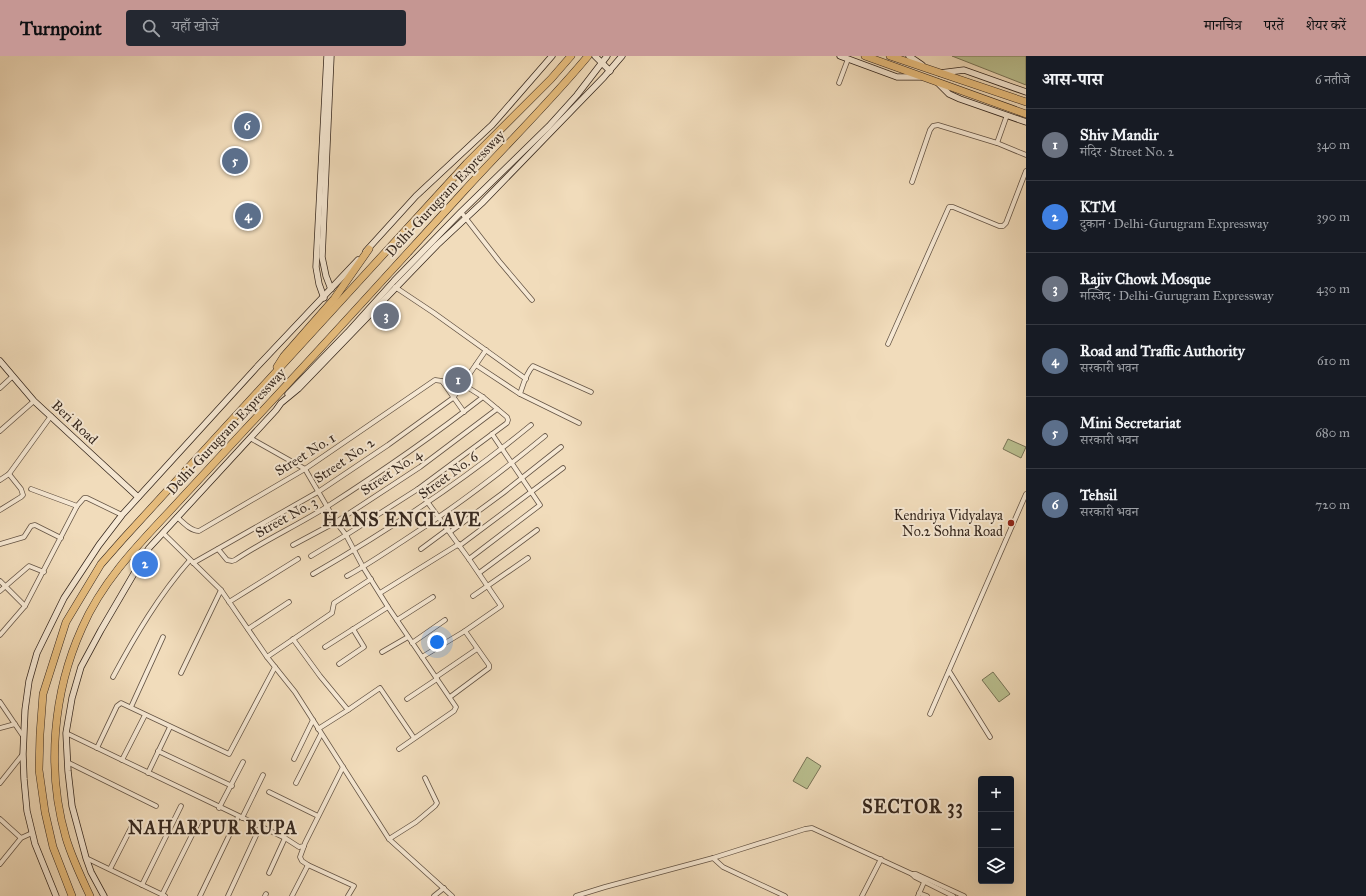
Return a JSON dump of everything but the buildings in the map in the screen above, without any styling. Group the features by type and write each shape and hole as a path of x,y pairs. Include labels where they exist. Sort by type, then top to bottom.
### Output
{"highway":[{"name":"Delhi-Gurugram Expressway","path":"72,896 53,847 45,812 39,770 43,694 66,622 101,564 468,163 551,79 571,56"},
{"name":"Delhi-Gurugram Expressway","path":"90,896 66,838 58,803 54,770 60,699 69,662 82,627 98,596 133,550 561,88 588,56"},
{"path":"865,56 1026,114"},
{"path":"890,56 1026,102"},
{"path":"264,385 284,356 334,298 369,249"}],"main road":[{"path":"324,298 318,280 316,267 327,56"},
{"path":"331,56 322,257 331,290"},
{"path":"56,896 32,833 28,811 23,754 25,710 29,681 37,653 64,598 100,545 122,515 138,497 256,368 324,298 416,196 492,125 552,56"},
{"path":"595,56 610,71"},
{"path":"104,896 91,872 86,858 72,806 67,762 66,733 72,698 81,667 146,554 177,517 281,403 303,385 461,212 549,126 577,95 607,56"},
{"path":"394,286 466,218 562,121 610,71 622,56"},
{"path":"840,56 896,77 925,78"},
{"path":"909,56 927,69"},
{"path":"940,73 964,70 1026,92"},
{"path":"938,82 954,97 1026,122"},
{"name":"Beri Road","path":"0,361 34,401 138,497"},
{"path":"262,412 281,403"}],"street":[{"path":"839,83 848,59"},
{"path":"997,144 1007,115"},
{"path":"912,182 930,130 933,126 938,125 1026,155"},
{"path":"888,344 949,207 953,207 999,226 1003,226 1006,222 1026,171"},
{"path":"461,212 532,300"},
{"path":"394,286 434,312 526,378"},
{"name":"Street No. 2","path":"113,677 131,644 171,581 192,562 218,549 318,492 388,445 453,398 464,385 486,350"},
{"path":"476,365 520,394 578,423"},
{"path":"520,394 526,378 533,366 591,392"},
{"path":"0,388 13,376"},
{"name":"Street No. 1","path":"177,517 191,529 198,531 304,469 435,380 442,380 453,398"},
{"path":"310,556 346,536 418,489 507,423 508,418 464,385"},
{"path":"453,398 464,412"},
{"name":"Street No. 3","path":"218,549 227,560 232,561 327,506 483,398"},
{"path":"0,431 34,401"},
{"name":"Street No. 4","path":"293,545 336,522 420,467 497,409"},
{"path":"0,479 10,474 51,416"},
{"name":"Street No. 6","path":"313,574 428,503 502,450 531,425"},
{"path":"469,559 540,504 511,464 492,434"},
{"path":"346,576 363,567 439,518 511,464 545,436"},
{"path":"250,438 304,469 388,607 456,707 456,709 399,749"},
{"path":"421,549 449,531 562,447"},
{"path":"380,593 459,545 563,468"},
{"path":"0,510 23,495 21,489 10,474"},
{"path":"31,489 77,506"},
{"path":"418,489 501,605 501,607 465,631 422,657"},
{"path":"930,714 1026,494"},
{"path":"0,635 25,606 82,499 85,498 122,515"},
{"path":"0,544 24,537 31,526 35,525 61,538"},
{"path":"479,573 537,530"},
{"path":"163,533 221,590 267,657 295,692 388,838 452,896"},
{"path":"473,596 528,558"},
{"path":"229,602 298,559"},
{"path":"0,591 29,566 44,572"},
{"path":"267,657 332,613 334,603 371,579"},
{"path":"0,581 25,606"},
{"path":"180,673 221,590"},
{"path":"397,620 433,597"},
{"path":"248,629 289,602"},
{"path":"325,647 388,607"},
{"path":"412,643 445,620"},
{"path":"339,664 364,647 353,629"},
{"path":"450,697 489,668 489,665 465,631"},
{"path":"131,706 163,637"},
{"path":"382,652 408,637"},
{"path":"293,639 320,676 348,710"},
{"path":"408,700 477,649"},
{"path":"97,748 117,706 121,703 131,706 145,715 229,754 275,667"},
{"path":"949,670 990,737"},
{"path":"318,729 380,688 414,738"},
{"path":"0,702 24,736"},
{"path":"122,760 145,715"},
{"path":"294,759 313,720"},
{"path":"0,728 15,724"},
{"path":"148,773 170,727"},
{"path":"66,733 219,808 285,838 299,847 304,846"},
{"path":"296,783 321,734"},
{"path":"158,751 232,786"},
{"path":"0,783 23,754"},
{"path":"67,762 156,806"},
{"path":"219,808 232,786 243,762"},
{"path":"343,767 318,816 300,857 302,861 308,865 354,886 348,896"},
{"path":"200,896 263,775"},
{"path":"388,838 416,822 437,803 425,778"},
{"path":"269,792 318,816"},
{"path":"142,885 181,806"},
{"path":"0,819 21,838"},
{"path":"110,870 134,822"},
{"path":"86,858 164,895 198,823"},
{"path":"228,896 260,827"},
{"path":"576,896 713,858 806,828 812,828 912,874 916,874 953,896"},
{"path":"0,864 21,838 32,833"},
{"path":"269,873 285,838"},
{"path":"713,858 723,867 785,896"},
{"path":"862,896 881,859"},
{"path":"292,896 308,865"},
{"path":"925,880 919,894 927,896"},
{"path":"925,880 964,896"},
{"path":"434,896 444,888"}],"green space":[{"path":"952,56 1026,56 1026,85"},
{"path":"1008,439 1026,447 1021,458 1003,449"},
{"path":"993,672 1010,694 999,702 982,680"},
{"path":"807,757 821,766 807,789 793,781"}],"place":[{"name":"Tehsil","path":"247,126"},
{"name":"Mini Secretariat","path":"235,161"},
{"name":"Road and Traffic Authority","path":"248,216"},
{"name":"Rajiv Chowk Mosque","path":"386,316"},
{"name":"Shiv Mandir","path":"458,380"},
{"name":"Kendriya Vidyalaya No.2 Sohna Road","path":"1011,523"},
{"name":"KTM","path":"145,564"}],"district":[{"name":"HANS ENCLAVE","path":"402,520"},
{"name":"SECTOR 33","path":"913,807"},
{"name":"NAHARPUR RUPA","path":"213,828"}]}
